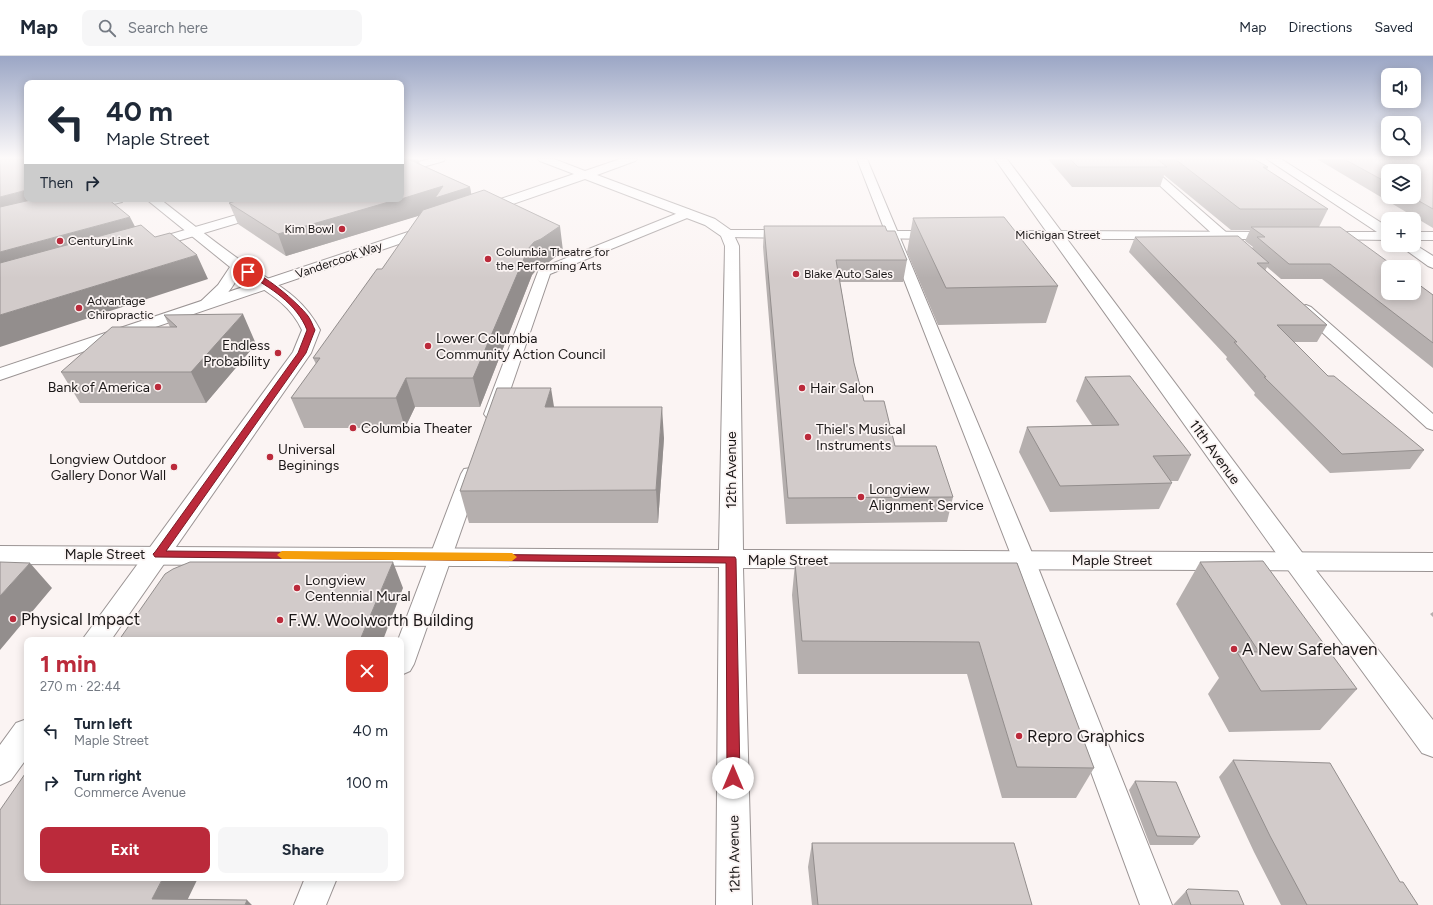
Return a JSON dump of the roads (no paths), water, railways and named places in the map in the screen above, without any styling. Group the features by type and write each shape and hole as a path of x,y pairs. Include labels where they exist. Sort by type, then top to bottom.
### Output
{"street":[{"path":"469,215 516,199"},
{"path":"649,199 710,222 727,234 806,234"},
{"name":"11th Avenue","path":"1030,199 1296,561 1433,743"},
{"path":"1334,199 1381,229"},
{"path":"66,212 105,202"},
{"path":"98,637 302,353 311,330 306,318 294,304 269,284 238,266 156,202"},
{"name":"Vandercook Way","path":"0,374 447,223"},
{"name":"12th Avenue","path":"727,234 732,246 731,559 734,905"},
{"path":"1309,236 1381,234"},
{"path":"853,235 955,235"},
{"name":"Michigan Street","path":"978,235 1293,236"},
{"path":"1421,236 1433,236"},
{"path":"1416,252 1433,263"},
{"path":"205,305 224,288 238,266"},
{"name":"Maple Street","path":"0,554 1433,562"},
{"path":"0,770 24,738"}],"lane":[{"path":"878,199 1024,560 1156,905"},
{"path":"1181,199 1245,256"},
{"path":"136,248 294,202"},
{"path":"488,429 544,272 688,213"},
{"path":"1298,303 1433,424"},
{"path":"404,656 476,461"},
{"path":"310,905 320,881"}],"place":[{"name":"Kim Bowl","path":"342,229"},
{"name":"CenturyLink","path":"60,241"},
{"name":"Columbia Theatre for the Performing Arts","path":"488,259"},
{"name":"Blake Auto Sales","path":"796,274"},
{"name":"Advantage Chiropractic","path":"79,308"},
{"name":"Lower Columbia Community Action Council","path":"428,346"},
{"name":"Endless Probability","path":"278,353"},
{"name":"Bank of America","path":"158,387"},
{"name":"Hair Salon","path":"802,388"},
{"name":"Columbia Theater","path":"353,428"},
{"name":"Thiel's Musical Instruments","path":"808,437"},
{"name":"Universal Beginings","path":"270,457"},
{"name":"Longview Outdoor Gallery Donor Wall","path":"174,467"},
{"name":"Longview Alignment Service","path":"861,497"},
{"name":"Longview Centennial Mural","path":"297,588"},
{"name":"Physical Impact","path":"13,619"},
{"name":"F.W. Woolworth Building","path":"280,620"},
{"name":"A New Safehaven","path":"1234,649"},
{"name":"Repro Graphics","path":"1019,736"}]}
